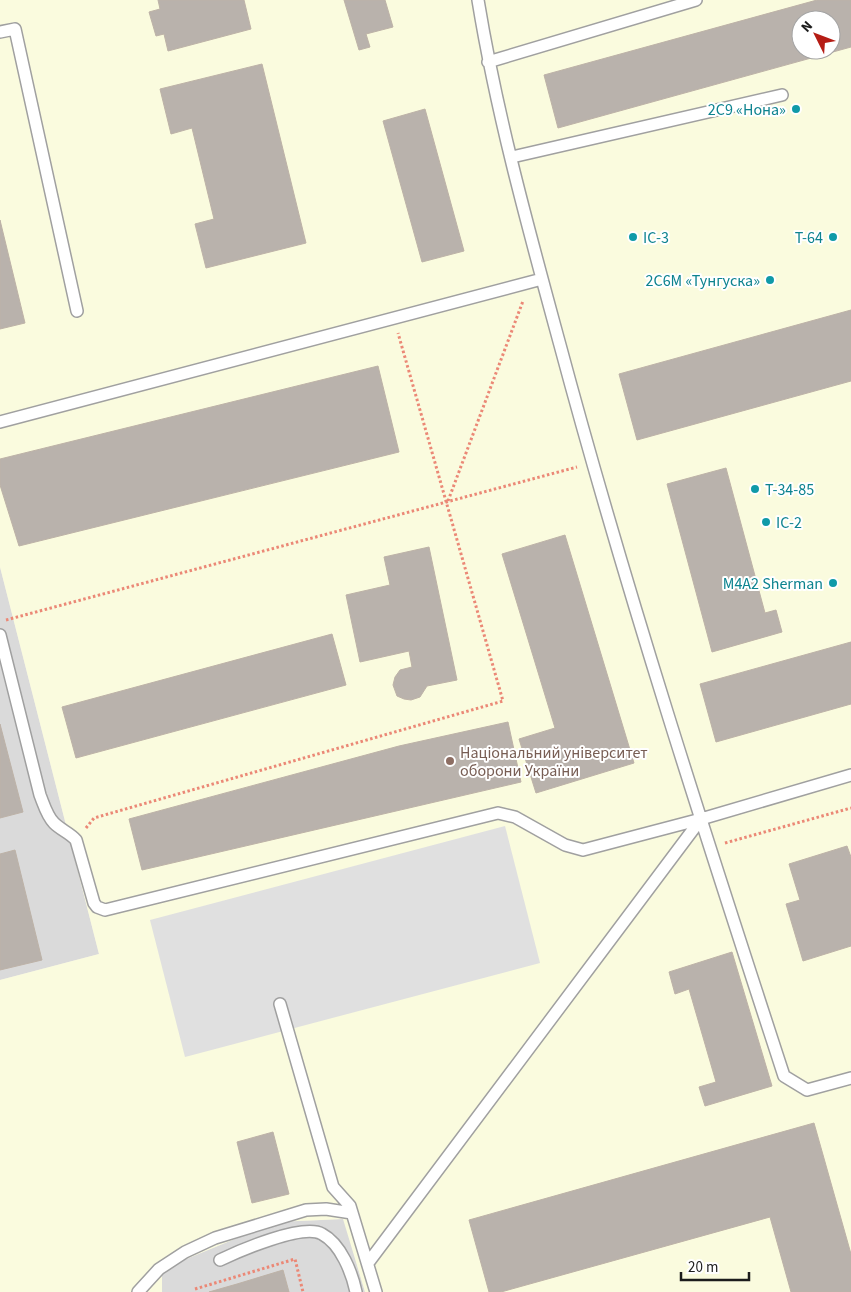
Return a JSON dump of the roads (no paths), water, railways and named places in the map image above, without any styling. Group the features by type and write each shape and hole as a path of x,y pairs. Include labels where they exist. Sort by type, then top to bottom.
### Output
{"lane":[{"path":"478,0 488,62 542,278 592,463 700,819 784,1076 807,1090 851,1078"},
{"path":"488,62 696,0"},
{"path":"0,32 15,28 77,311"},
{"path":"512,157 782,95"},
{"path":"0,422 542,278"},
{"path":"0,635 40,795 46,812 54,824 72,835 76,840 94,903 96,907 105,910 498,813 515,816 565,845 583,850 700,819 851,775"},
{"path":"368,1263 700,819"},
{"path":"280,1004 333,1187 350,1206 376,1292"},
{"path":"138,1292 159,1269 185,1252 215,1238 306,1210 326,1209 352,1213"},
{"path":"220,1260 236,1252 290,1234 321,1232 331,1240 344,1259 353,1278 356,1292"}],"place":[{"name":"2С9 «Нона»","path":"796,109"},
{"name":"ІС-3","path":"633,237"},
{"name":"Т-64","path":"833,237"},
{"name":"2С6М «Тунгуска»","path":"770,280"},
{"name":"Т-34-85","path":"755,489"},
{"name":"ІС-2","path":"766,522"},
{"name":"M4A2 Sherman","path":"833,583"},
{"name":"Національний університет оборони України","path":"450,761"}]}
